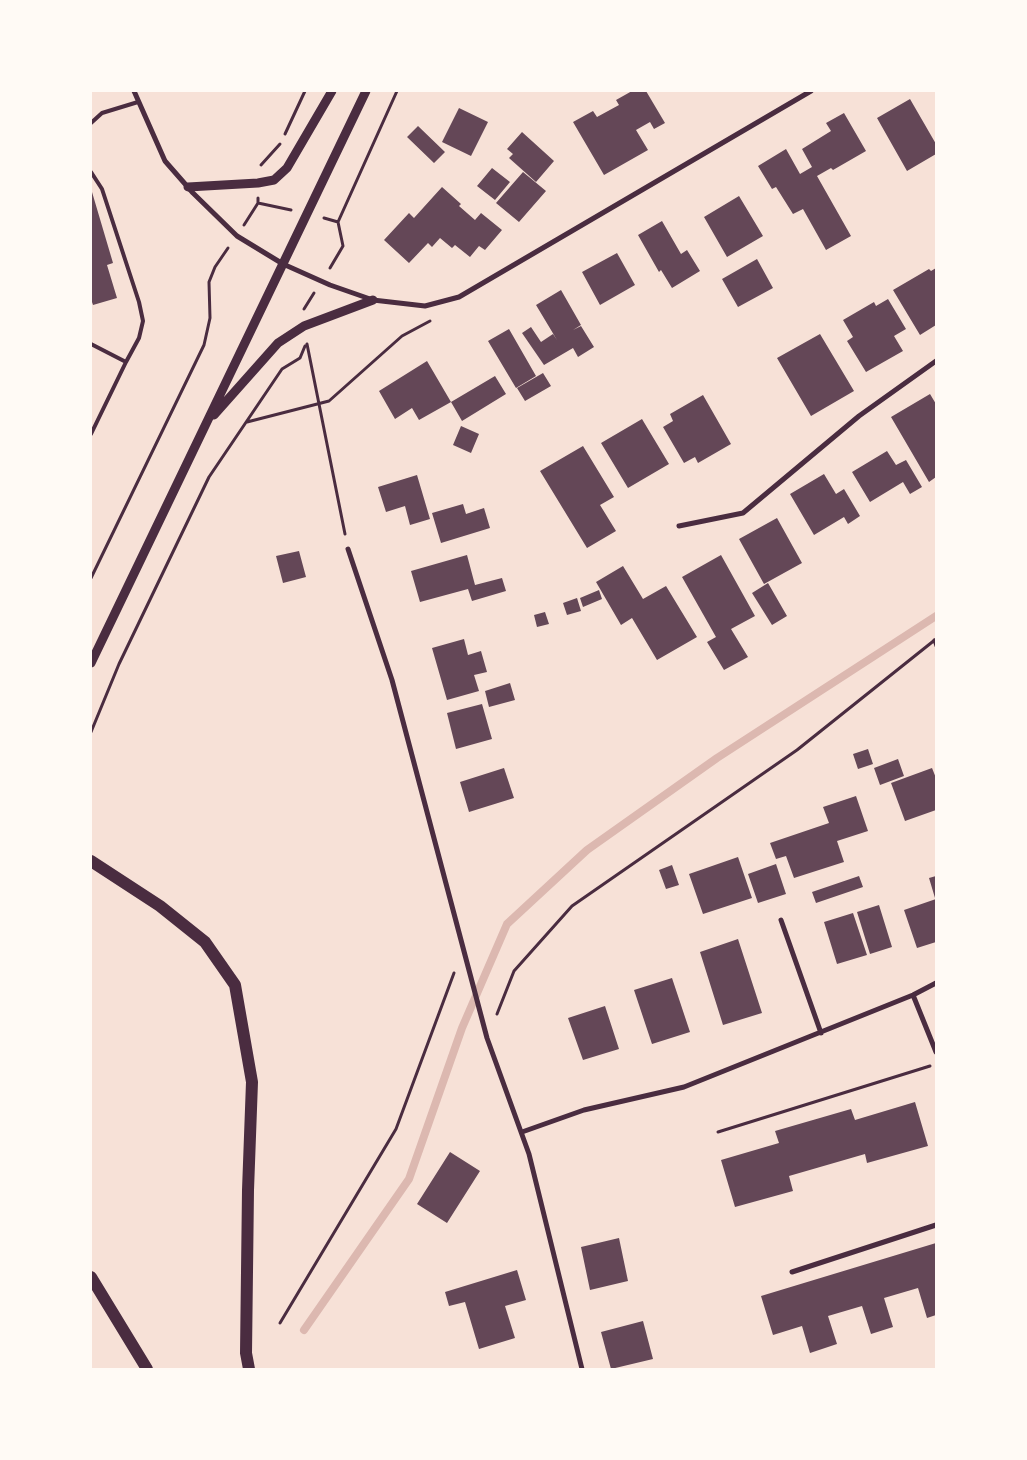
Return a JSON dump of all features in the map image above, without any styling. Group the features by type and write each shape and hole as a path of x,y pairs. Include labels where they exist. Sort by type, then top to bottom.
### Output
{"main road":[{"path":"91,861 160,906 205,942 235,985 252,1082 246,1295 246,1353 248,1369"},
{"path":"91,1277 147,1369"}],"street":[{"path":"134,91 165,161 237,236 282,264 330,285 373,300 425,306 459,297 811,91"},
{"path":"188,187 258,183 274,180 287,168 332,91"},
{"path":"91,662 179,477 208,423 282,264 366,91"},
{"path":"208,423 278,343 304,326 373,300"},
{"path":"680,526 743,513 859,416 936,360"},
{"path":"348,549 392,680 487,1035 522,1132 582,1369"},
{"path":"781,920 821,1033"},
{"path":"522,1132 584,1110 684,1087 821,1033 913,995 936,983"},
{"path":"913,995 936,1052"},
{"path":"792,1272 936,1225"}],"lane":[{"path":"91,123 102,113 138,102"},
{"path":"91,172 102,189 139,302 143,321 139,338 91,434"},
{"path":"91,344 126,362"}],"path":[{"path":"258,168 282,141 304,91"},
{"path":"343,246 338,222 397,91"},
{"path":"91,578 204,345 210,318 209,282 215,267"},
{"path":"246,423 329,401 402,336 432,320"},
{"path":"91,732 119,664 209,477 282,370 300,358 307,342 348,549"},
{"path":"487,1035 514,972 572,906 797,750 935,640 936,646"},
{"path":"280,1323 396,1129 463,946"},
{"path":"718,1132 936,1064"}],"building":[{"path":"632,91 646,91 665,123 654,129 650,122 636,130 648,150 604,175 573,122 593,111 597,117 619,105 616,100"},
{"path":"910,99 936,144 936,154 907,171 877,118"},
{"path":"459,108 488,122 471,156 442,142"},
{"path":"844,113 866,151 833,170 831,168 817,176 851,236 826,250 803,209 793,214 776,187 772,189 758,166 786,149 800,174 812,167 802,149 831,131 826,123"},
{"path":"418,126 445,152 434,163 407,137"},
{"path":"522,132 554,161 536,182 509,158 513,154 507,149"},
{"path":"492,168 510,182 495,200 477,186"},
{"path":"523,172 546,191 519,222 496,203"},
{"path":"442,187 475,220 481,213 502,230 485,250 479,246 470,257 455,245 452,248 440,238 432,247 428,243 409,263 384,240 409,213 414,218"},
{"path":"92,192 113,263 107,265 117,298 93,305 91,299"},
{"path":"739,196 763,236 727,257 704,217"},
{"path":"662,221 681,254 687,250 700,271 672,288 661,270 659,272 638,235"},
{"path":"617,253 635,285 600,305 582,272"},
{"path":"757,259 773,288 738,307 722,279"},
{"path":"936,268 936,325 920,335 893,290 929,269 931,271"},
{"path":"561,290 581,325 573,330 581,326 594,347 578,357 573,348 544,365 522,333 531,327 541,342 553,334 557,340 536,305"},
{"path":"888,299 906,329 894,336 903,351 866,372 847,341 853,337 843,320 874,302 876,306"},
{"path":"509,329 536,376 516,388 488,341"},
{"path":"820,334 854,391 811,416 777,358"},
{"path":"427,361 451,402 419,420 412,408 395,419 379,391"},
{"path":"543,373 551,386 525,401 517,388"},
{"path":"495,376 506,394 462,421 451,402"},
{"path":"930,394 936,404 936,477 929,482 891,417"},
{"path":"703,395 731,444 698,463 695,457 684,463 663,427 673,421 670,414"},
{"path":"642,419 669,464 628,488 601,443"},
{"path":"461,426 479,434 471,453 453,445"},
{"path":"583,446 614,497 600,505 616,531 587,548 540,471"},
{"path":"887,451 896,465 906,460 922,487 910,494 903,482 870,502 852,472"},
{"path":"824,474 836,494 844,489 860,516 848,524 844,517 814,535 790,494"},
{"path":"417,475 430,519 410,525 405,506 386,512 378,487"},
{"path":"463,504 466,514 484,508 490,528 441,543 432,513"},
{"path":"777,518 802,563 764,584 739,539"},
{"path":"299,551 306,577 283,583 276,556"},
{"path":"467,555 475,585 502,578 506,591 472,601 468,589 420,602 411,571"},
{"path":"721,555 755,616 731,629 748,657 724,670 707,642 716,637 682,577"},
{"path":"623,566 643,599 666,586 697,637 657,660 632,618 621,625 596,582"},
{"path":"768,583 787,616 772,625 752,593"},
{"path":"599,590 602,599 583,607 580,598"},
{"path":"577,598 581,611 567,615 563,603"},
{"path":"545,612 549,624 537,627 534,615"},
{"path":"464,639 468,655 481,651 487,672 474,675 479,691 447,700 432,648"},
{"path":"510,683 515,700 489,707 485,691"},
{"path":"482,704 492,739 456,749 447,713"},
{"path":"868,749 873,764 858,769 853,754"},
{"path":"898,759 904,776 880,785 874,768"},
{"path":"504,768 514,798 469,812 460,782"},
{"path":"932,768 936,778 936,810 905,821 891,783"},
{"path":"856,796 868,831 837,841 844,862 794,878 786,856 776,859 770,843 829,823 823,807"},
{"path":"738,857 752,898 703,914 689,874"},
{"path":"776,864 786,894 758,903 748,874"},
{"path":"672,865 679,885 666,889 659,870"},
{"path":"859,876 863,887 816,903 812,892"},
{"path":"936,876 936,898 935,898 929,878"},
{"path":"936,899 936,942 917,948 904,910"},
{"path":"879,905 892,947 870,954 857,912"},
{"path":"853,913 867,955 837,964 824,922"},
{"path":"738,939 762,1013 723,1025 700,952"},
{"path":"672,978 690,1032 652,1044 634,990"},
{"path":"605,1006 619,1049 583,1060 568,1018"},
{"path":"915,1102 928,1146 867,1163 865,1154 789,1176 793,1191 735,1207 721,1160 779,1143 775,1131 851,1109 855,1120"},
{"path":"450,1152 480,1171 447,1223 417,1204"},
{"path":"619,1238 628,1281 590,1290 581,1247"},
{"path":"936,1243 936,1315 927,1318 918,1288 884,1298 893,1327 871,1334 862,1306 828,1316 837,1344 810,1353 802,1326 773,1335 761,1296"},
{"path":"517,1270 526,1300 505,1306 515,1338 479,1349 465,1302 449,1306 445,1292"},
{"path":"643,1321 653,1359 611,1369 601,1332"}],"waterway":[{"path":"304,1330 409,1179 462,1028 507,924 587,850 717,758 936,616"}]}
